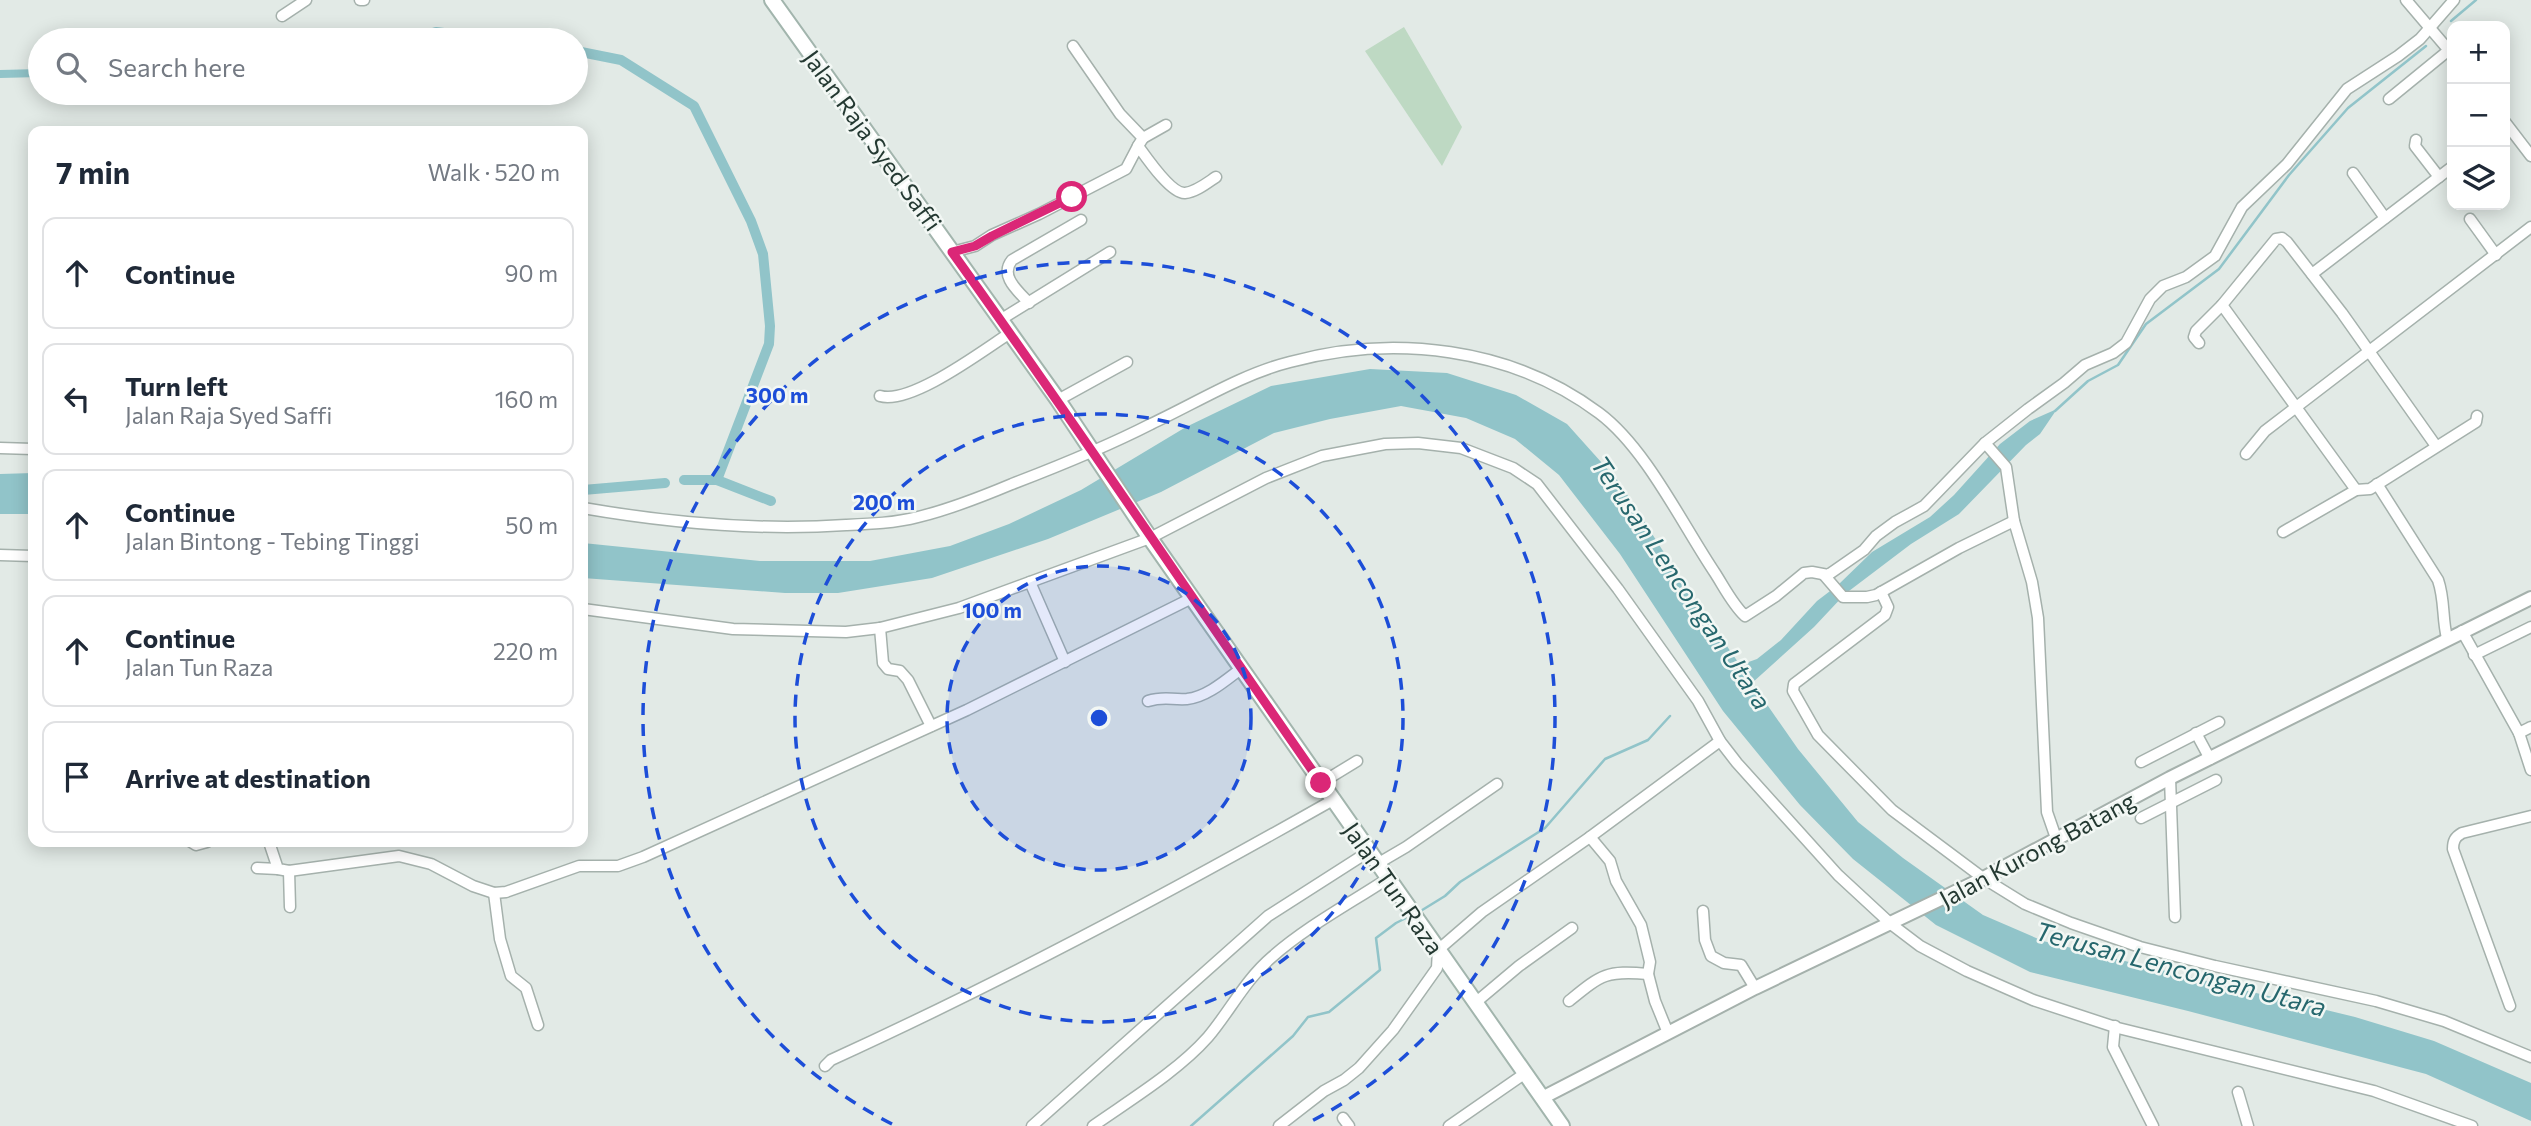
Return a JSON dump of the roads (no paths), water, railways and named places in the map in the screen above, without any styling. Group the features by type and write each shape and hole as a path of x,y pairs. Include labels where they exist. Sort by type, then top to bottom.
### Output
{"main road":[{"name":"Jalan Raja Syed Saffi","path":"772,0 1058,400 1132,510"},
{"name":"Jalan Tun Raza","path":"1132,510 1562,1126"}],"street":[{"path":"282,16 306,0"},
{"path":"2406,0 2447,48"},
{"path":"588,509 718,526 804,527 913,518 953,508 1095,455 1230,386 1287,362 1348,349 1376,347 1444,351 1489,360 1542,380 1574,396 1601,415 1647,466 1742,615 1747,615 1804,573 1830,574 1853,558 1895,522 1924,506 1987,446 2085,365 2113,353 2126,343 2150,299 2163,286 2186,277 2215,256 2242,207 2287,163 2347,89 2420,39 2454,0"},
{"path":"1073,46 1167,183 1180,193 1189,193 1216,177"},
{"path":"2389,99 2447,54"},
{"path":"952,252 975,246 1126,169 1140,142 1166,125"},
{"path":"2510,131 2531,156"},
{"path":"2416,140 2415,146 2439,177"},
{"path":"2312,274 2447,171"},
{"path":"2353,173 2385,218"},
{"path":"2470,219 2496,255"},
{"path":"1030,303 1011,281 1006,273 1007,267 1012,260 1081,220"},
{"path":"2246,454 2265,431 2531,228"},
{"path":"2199,343 2194,337 2196,331 2222,305 2276,239 2282,238 2370,352 2435,446"},
{"path":"1000,320 1110,253"},
{"path":"2222,305 2356,489"},
{"path":"880,397 897,398 928,385 1010,333"},
{"path":"1058,400 1127,362"},
{"path":"2283,532 2356,489 2370,489 2476,422 2477,416"},
{"path":"588,610 733,629 846,632 880,628 959,608 1150,538 1266,478 1322,456 1368,445 1402,443 1442,444 1481,454 1527,476 1547,495 1698,701 1720,741 1737,763 1838,874 1891,924 1920,946 1967,971 2033,1000 2115,1027 2374,1091 2472,1126"},
{"path":"1987,446 2006,467 2014,522 2032,582 2038,618 2047,812 2056,838"},
{"path":"0,448 28,449"},
{"path":"2377,484 2438,580 2443,595 2447,638"},
{"path":"1824,575 1843,597 1867,597 1881,592 1950,552 2014,522"},
{"path":"0,555 28,556"},
{"path":"1030,582 1065,662"},
{"path":"1881,592 1888,607 1885,615 1794,684 1793,691 1818,734 1892,810 1979,880 2025,904 2140,947 2376,1001 2444,1021 2531,1057"},
{"path":"257,868 289,871 399,856 431,864 473,886 495,893 517,890 579,866 618,866 931,726 1192,598"},
{"name":"Jalan Kurong Batang","path":"1542,1098 1755,988 1916,913 2170,779 2531,598"},
{"path":"2474,655 2531,626"},
{"path":"880,628 883,663 888,669 900,671 908,680 931,726"},
{"path":"2462,631 2519,733 2531,770"},
{"path":"1148,701 1159,697 1191,698 1210,691 1242,668"},
{"path":"2141,762 2218,722"},
{"path":"2519,733 2531,727"},
{"path":"2196,733 2210,759"},
{"path":"1279,1126 1352,1074 1393,1030 1437,968 1438,950 1482,912 1590,837 1720,741"},
{"path":"1321,783 1357,761"},
{"path":"2170,779 2175,917"},
{"path":"2141,818 2216,780"},
{"path":"1032,1126 1268,916 1373,858 1406,847 1497,784"},
{"path":"825,1066 831,1060 939,1011 1186,883 1333,800"},
{"path":"2510,1006 2452,849 2462,833 2531,816"},
{"path":"1590,837 1610,861 1616,881 1641,925 1650,962 1648,974 1668,1033"},
{"path":"271,847 278,869"},
{"path":"289,871 290,907"},
{"path":"1093,1126 1189,1056 1208,1037 1249,980 1270,959 1387,878"},
{"path":"495,893 500,939 511,976 526,988 538,1025"},
{"path":"1703,911 1705,940 1711,956 1724,963 1741,965 1755,988"},
{"path":"1475,1003 1519,966 1572,928"},
{"path":"1570,1001 1602,975 1618,972 1648,974"},
{"path":"2115,1027 2113,1047 2153,1126"},
{"path":"1449,1126 1524,1074"},
{"path":"2238,1092 2248,1126"}],"water":[{"path":"28,69 28,77 0,78 0,70"},
{"name":"Terusan Lencongan Utara","path":"1370,369 1447,373 1516,395 1567,424 1619,482 1740,665 1757,659 1781,640 1817,601 1872,552 1930,517 2000,444 2030,421 2057,409 2040,434 1959,514 1911,544 1845,594 1814,627 1752,683 1798,749 1858,822 1983,915 2043,941 2355,1017 2434,1041 2531,1083 2531,1121 2426,1074 2030,972 1936,925 1853,859 1800,805 1723,711 1620,554 1559,475 1515,439 1466,418 1401,406 1274,433 1161,492 1048,539 932,578 838,593 785,593 588,578 588,544 760,561 870,561 950,546 1009,524 1081,490 1186,427 1271,386"},
{"path":"28,473 28,514 0,514 0,474"}],"waterway":[{"path":"2451,21 2476,0"},
{"path":"2055,411 2088,381 2118,365 2146,324 2219,269 2289,175 2348,108 2426,46"},
{"path":"588,53 621,60 694,106 751,221 763,254 770,326 769,344 717,480 684,480"},
{"path":"717,480 771,501"},
{"path":"588,490 665,483"},
{"path":"1419,912 1445,896 1460,882 1545,828 1605,759 1648,740 1670,716"},
{"path":"1191,1126 1293,1036 1308,1017 1329,1012 1380,970 1376,938 1410,916"}]}
